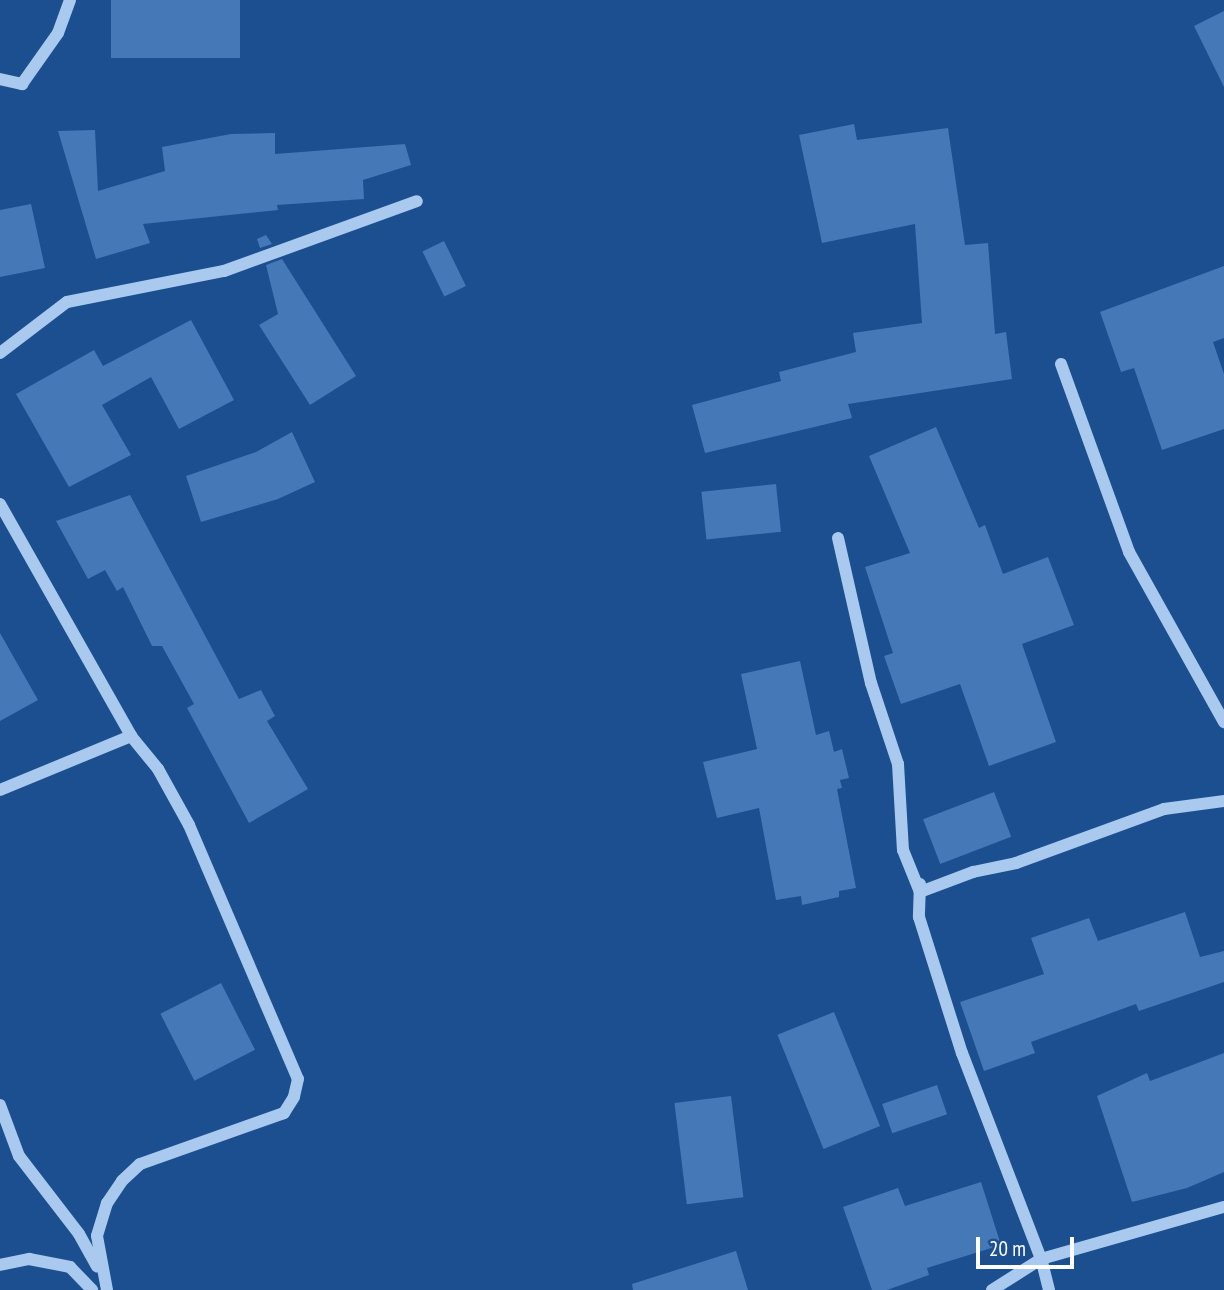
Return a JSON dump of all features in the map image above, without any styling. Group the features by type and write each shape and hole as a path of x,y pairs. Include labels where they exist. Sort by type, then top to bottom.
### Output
{"street":[{"path":"0,79 22,84 58,33 70,0"},
{"path":"0,353 67,302 224,271 417,201"},
{"path":"1061,364 1129,552 1224,722"},
{"path":"0,504 131,736 158,769 189,825 298,1079 294,1097 284,1113 140,1164 122,1181 107,1203 97,1236 100,1272"},
{"path":"838,538 870,683 898,764 903,850 920,892 973,872 1016,863 1164,809 1224,801"},
{"path":"0,790 131,736"},
{"path":"903,850 920,876 919,917 962,1053 1041,1259 1049,1290"},
{"path":"0,1105 19,1156 79,1234 107,1290"},
{"path":"992,1290 1041,1259 1224,1207"},
{"path":"0,1265 29,1259 70,1267 92,1290"}],"building":[{"path":"111,0 240,0 240,58 111,58"},
{"path":"1224,11 1224,87 1194,26"},
{"path":"854,124 857,140 948,128 965,245 988,243 995,334 1006,332 1012,379 848,404 852,418 705,453 692,405 781,381 779,372 856,352 853,333 922,323 915,224 822,243 799,135"},
{"path":"95,130 98,191 165,171 162,147 231,134 275,133 275,154 405,144 411,165 363,180 364,199 277,205 278,210 143,224 150,243 96,259 58,131"},
{"path":"31,204 45,268 0,277 0,210"},
{"path":"266,235 272,244 260,248 257,239"},
{"path":"444,241 466,286 444,296 422,252"},
{"path":"282,259 356,376 310,405 259,325 278,314 266,265"},
{"path":"1224,266 1224,338 1213,342 1224,374 1224,429 1162,450 1134,368 1121,372 1100,312"},
{"path":"191,320 234,400 179,429 151,377 102,405 131,455 69,487 16,394 94,350 103,366"},
{"path":"936,427 979,528 985,525 1003,574 1048,557 1074,625 1022,644 1056,742 989,766 960,684 901,704 884,656 893,653 865,567 910,553 869,456"},
{"path":"292,432 315,482 278,499 201,522 186,476 256,452"},
{"path":"776,484 781,532 706,540 701,492"},
{"path":"130,495 239,699 261,690 275,716 267,721 308,789 249,823 187,708 194,704 162,646 152,646 123,587 117,591 105,570 88,579 56,521"},
{"path":"0,633 38,700 0,721"},
{"path":"800,661 816,735 829,731 834,752 842,749 849,778 840,780 842,788 837,789 856,888 839,891 839,897 802,905 801,896 776,900 759,808 717,818 703,762 757,749 741,674"},
{"path":"994,792 1011,837 940,864 923,819"},
{"path":"1185,912 1200,957 1224,951 1224,982 1139,1011 1136,1004 1031,1042 1035,1053 984,1071 960,1002 1044,974 1031,938 1089,918 1098,941"},
{"path":"221,983 255,1050 194,1081 160,1014"},
{"path":"834,1012 880,1126 824,1149 777,1035"},
{"path":"1224,1053 1224,1172 1187,1188 1132,1202 1097,1096 1147,1073 1150,1081"},
{"path":"937,1085 947,1114 892,1133 882,1104"},
{"path":"731,1096 743,1197 687,1204 674,1103"},
{"path":"981,1182 1001,1245 927,1268 929,1275 887,1290 872,1290 843,1207 898,1188 905,1206"},
{"path":"736,1251 748,1290 633,1290 632,1284"}]}
